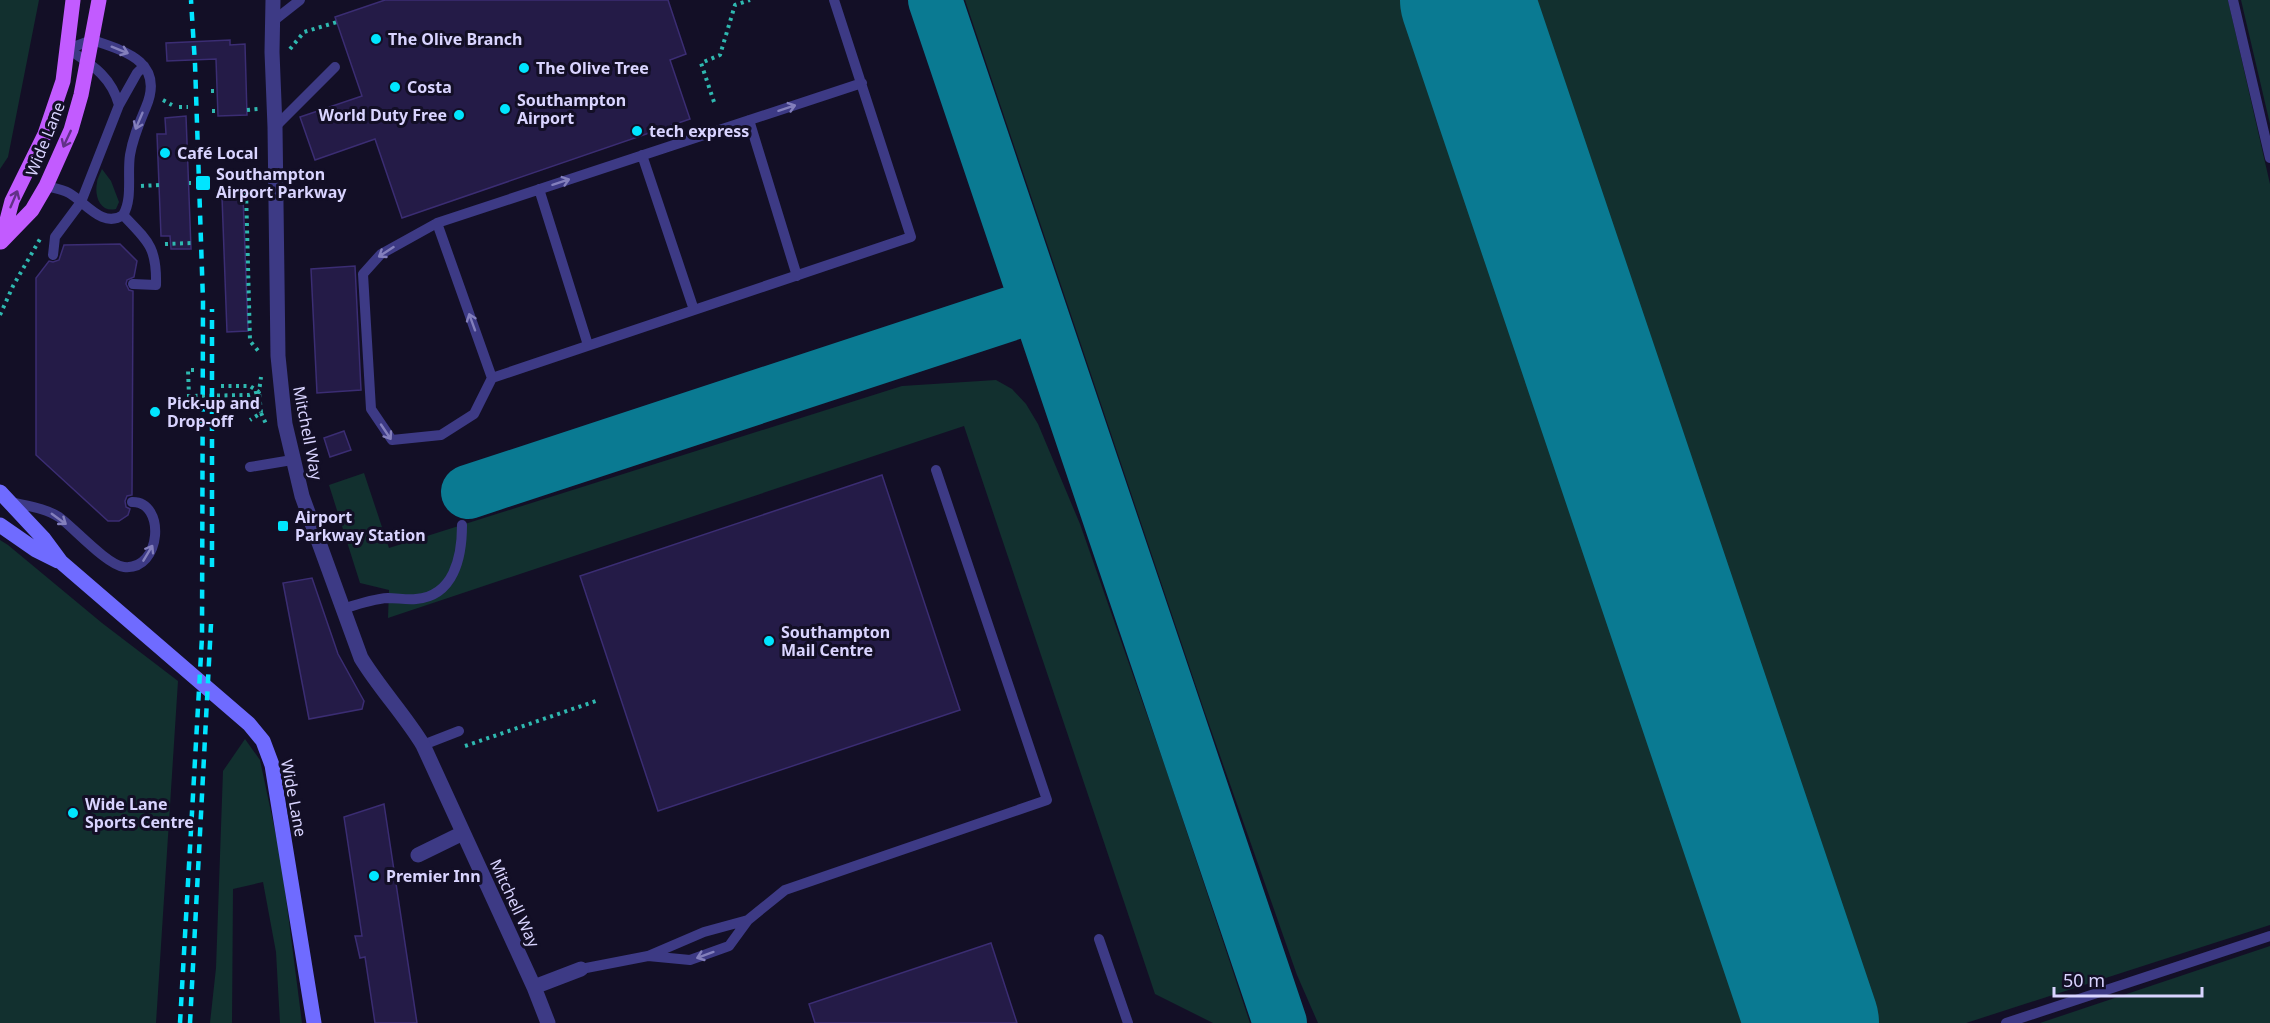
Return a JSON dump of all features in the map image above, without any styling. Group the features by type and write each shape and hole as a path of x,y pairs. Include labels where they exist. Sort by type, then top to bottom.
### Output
{"main road":[{"name":"Wide Lane","path":"0,243 12,201 45,134 63,81 73,0"},
{"name":"Wide Lane","path":"0,243 32,210 46,186 71,130 88,62 99,0"}],"street":[{"name":"Mitchell Way","path":"273,0 278,372 292,460 302,496 361,658 371,675 407,718 423,745 534,987 548,1023"},
{"name":"Wide Lane","path":"4,497 45,539 61,562 249,724 263,741 272,765 314,1023"},
{"name":"Wide Lane","path":"0,525 36,550 61,562"},
{"path":"418,855 463,833"},
{"path":"534,987 581,969"}],"lane":[{"path":"272,22 300,0"},
{"path":"834,0 862,83 911,237 492,378 474,414 441,435 392,440 371,409 363,274 381,254 437,223 862,83"},
{"path":"2233,0 2270,158"},
{"path":"46,186 62,190 105,218 114,219 123,215 127,206 132,142 150,93 150,79 137,58 120,49 92,40 68,49"},
{"path":"68,49 88,62 112,87 118,105"},
{"path":"52,255 55,237 81,202 118,105 133,79 144,66"},
{"path":"275,127 334,67"},
{"path":"750,120 797,276"},
{"path":"642,155 694,310"},
{"path":"539,189 588,345"},
{"path":"123,215 143,236 154,252 157,266 156,285 133,284"},
{"path":"437,223 492,378"},
{"path":"250,467 292,460"},
{"path":"648,956 690,960 729,946 748,920 785,890 1047,800 936,470"},
{"path":"4,497 48,511 59,517 112,563 123,567 136,566 145,560 152,550 155,538 156,527 147,508 138,502 132,502"},
{"path":"343,609 369,600 417,599 436,593 448,584 459,560 462,525"},
{"path":"423,745 459,731"},
{"path":"581,969 648,956 704,932 748,920"},
{"path":"2006,1023 2270,936"},
{"path":"1099,939 1128,1023"}],"path":[{"path":"714,102 700,63 720,55 735,5 750,0"},
{"path":"304,32 337,22"},
{"path":"212,91 217,91"},
{"path":"179,106 188,107"},
{"path":"212,111 218,111"},
{"path":"234,190 246,190 250,341 263,357 278,356"},
{"path":"0,315 13,286 43,234"},
{"path":"170,244 193,243"},
{"path":"194,370 188,370 189,396 249,395 259,392"},
{"path":"250,420 261,413 259,392 262,373 278,372"},
{"path":"221,386 250,386 259,392"},
{"path":"464,746 596,701"}],"green space":[{"path":"0,0 39,0 8,157 0,169"},
{"path":"965,0 1410,0 1754,1023 1318,1023 1297,975 1204,710"},
{"path":"1524,0 2228,0 2270,184 2270,925 1966,1023 1868,1023"},
{"path":"2241,0 2270,0 2270,124"},
{"path":"102,169 111,181 119,202 116,209 106,209 98,198 96,188"},
{"path":"996,380 1012,389 1026,404 1038,424 1080,524 1166,769 1250,1023 1213,1023 1155,994 964,426 388,618 389,590 360,583 329,485 364,473 389,548 902,386"},
{"name":"Wide Lane Sports Centre","path":"0,540 178,681 156,1023 0,1023"},
{"path":"245,739 260,760 281,859 302,1023 280,1023 276,952 263,882 233,889 232,1023 210,1023 216,968 223,771"},
{"path":"2270,946 2270,1023 2040,1023"}],"building":[{"name":"Southampton Airport","path":"385,0 668,0 686,54 670,60 690,119 402,218 375,139 315,160 300,117 362,96 335,17"},
{"path":"230,40 230,45 245,44 247,115 218,116 216,59 167,61 166,43"},
{"path":"186,116 191,249 171,249 170,236 161,236 157,134 166,134 165,118"},
{"path":"243,196 248,331 227,332 222,197"},
{"path":"120,244 137,261 134,277 127,280 126,284 129,290 133,291 132,495 127,496 125,501 126,507 130,509 128,515 119,521 108,521 36,455 36,278 49,261 59,260 64,245"},
{"path":"355,266 361,390 317,393 311,269"},
{"path":"344,431 351,450 330,457 324,438"},
{"name":"Southampton Mail Centre","path":"882,475 960,710 658,811 580,576"},
{"path":"312,578 338,654 364,701 362,709 309,719 283,583"},
{"name":"Premier Inn","path":"384,804 417,1023 375,1023 365,957 360,958 355,936 362,936 344,817"},
{"path":"991,943 1017,1023 815,1023 809,1004"}],"taxiway":[{"path":"935,0 1280,1023"},
{"path":"468,492 1037,305"}],"runway":[{"path":"1467,0 1812,1023"}],"railway":[{"path":"180,1023 202,637 203,301 191,0"},
{"path":"212,309 212,567"},
{"path":"190,1023 211,624"}],"place":[{"name":"The Olive Branch","path":"376,39"},
{"name":"The Olive Tree","path":"524,68"},
{"name":"Costa","path":"395,87"},
{"name":"Southampton Airport","path":"505,109"},
{"name":"World Duty Free","path":"459,115"},
{"name":"tech express","path":"637,131"},
{"name":"Café Local","path":"165,153"},
{"name":"Southampton Airport Parkway","path":"203,183"},
{"name":"Pick-up and Drop-off","path":"155,412"},
{"name":"Airport Parkway Station","path":"283,526"},
{"name":"Southampton Mail Centre","path":"769,641"},
{"name":"Wide Lane Sports Centre","path":"73,813"},
{"name":"Premier Inn","path":"374,876"}]}
